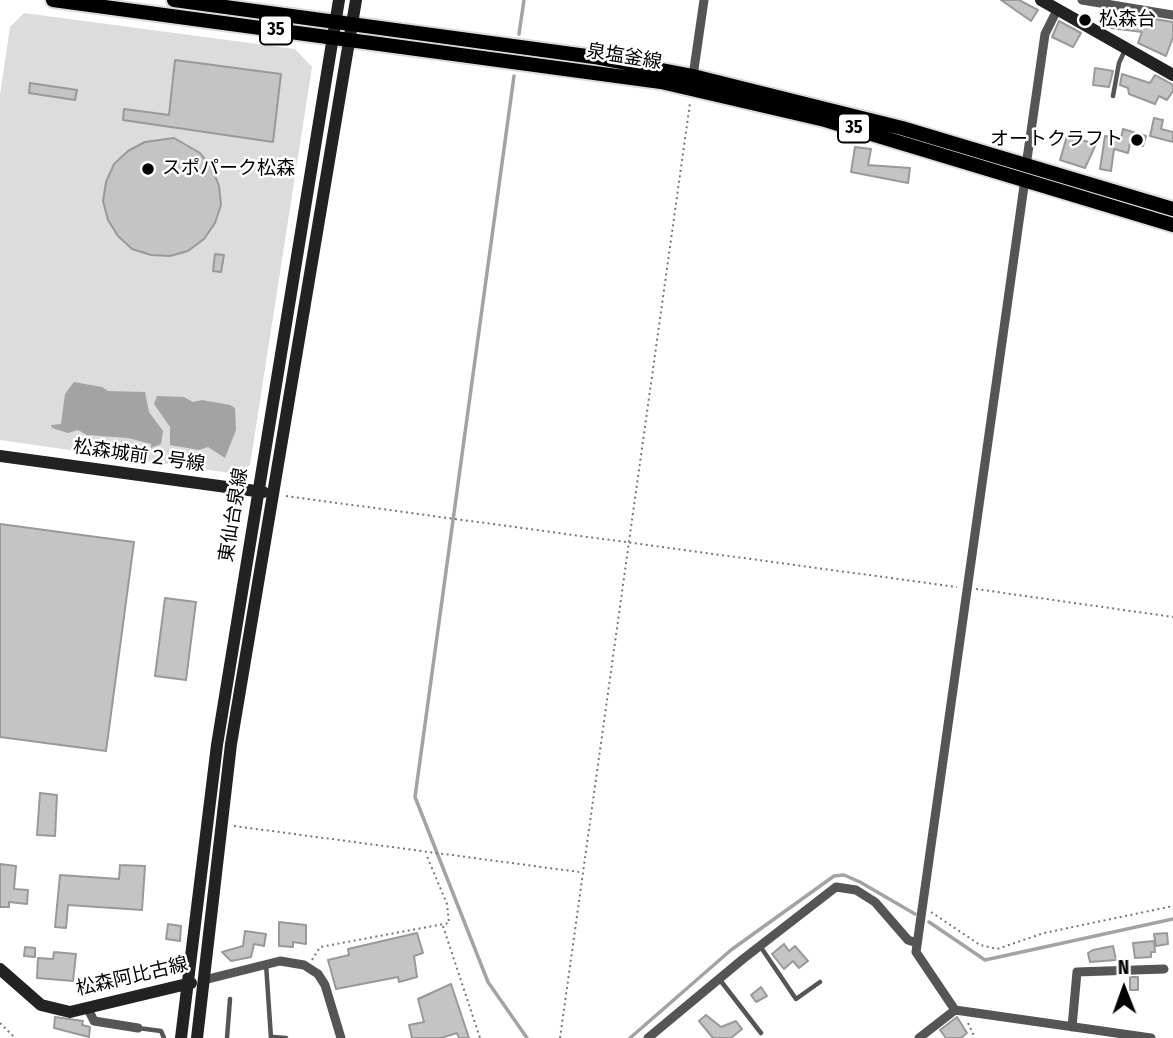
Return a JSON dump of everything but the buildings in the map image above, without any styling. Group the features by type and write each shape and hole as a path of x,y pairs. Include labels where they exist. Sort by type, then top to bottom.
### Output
{"main road":[{"name":"泉塩釜線","path":"53,0 332,38 692,82"},
{"name":"35","path":"174,0 352,24"},
{"name":"泉塩釜線","path":"352,24 530,48 902,128 1173,225"},
{"name":"泉塩釜線","path":"1026,172 1173,209"}],"street":[{"name":"東仙台泉線","path":"181,1038 217,745 339,0"},
{"path":"197,1038 219,825 356,0"},
{"path":"692,82 704,0"},
{"path":"1043,0 1125,50 1173,75"},
{"path":"1082,0 1173,15"},
{"path":"958,1010 916,952 1045,34 1057,10"},
{"name":"松森城前２号線","path":"0,456 274,494"},
{"path":"648,1038 828,892 845,886 875,902 908,940 917,943"},
{"path":"204,980 266,963 292,961 317,974 325,985 341,1038"},
{"name":"松森阿比古線","path":"0,969 41,1005 62,1011 88,1009 204,980"},
{"path":"1072,1027 1077,972 1164,969"},
{"path":"88,1009 94,1021 138,1028"},
{"path":"919,1038 958,1010 1151,1038"}],"lane":[{"path":"1113,96 1119,64 1125,50"},
{"path":"760,946 796,999 820,982"},
{"path":"266,963 272,1038 286,1038"},
{"path":"720,979 761,1033"},
{"path":"227,1038 230,999"},
{"path":"138,1028 160,1031 164,1038"}],"path":[{"path":"560,1038 692,82"},
{"path":"274,494 1173,617"},
{"path":"219,825 581,872"},
{"path":"308,968 320,947 449,923 451,919 426,853"},
{"path":"923,909 980,945 997,949 1044,933 1173,906"},
{"path":"443,925 480,1038"},
{"path":"958,1010 975,1038"},
{"path":"0,1023 15,1038"}],"shaded area":[{"name":"スポパーク松森","path":"24,13 295,49 312,67 250,465 237,474 0,440 0,95 10,27"},
{"path":"74,382 102,387 108,391 145,392 149,412 163,431 161,444 151,448 151,444 128,438 87,435 78,430 68,433 52,428 51,425 61,424 65,394"},
{"path":"157,396 184,397 193,402 202,400 235,408 236,430 225,458 208,447 199,450 170,445 170,427 154,404"}],"waterway":[{"path":"519,34 524,0"},
{"path":"514,76 415,797 488,982 527,1038"},
{"path":"630,1038 731,950 834,876 844,875 860,882 915,914"},
{"path":"929,922 985,960 1173,919"}],"place":[{"name":"松森台","path":"1085,20"},
{"name":"オートクラフト","path":"1137,140"},
{"name":"スポパーク松森","path":"148,169"}]}
